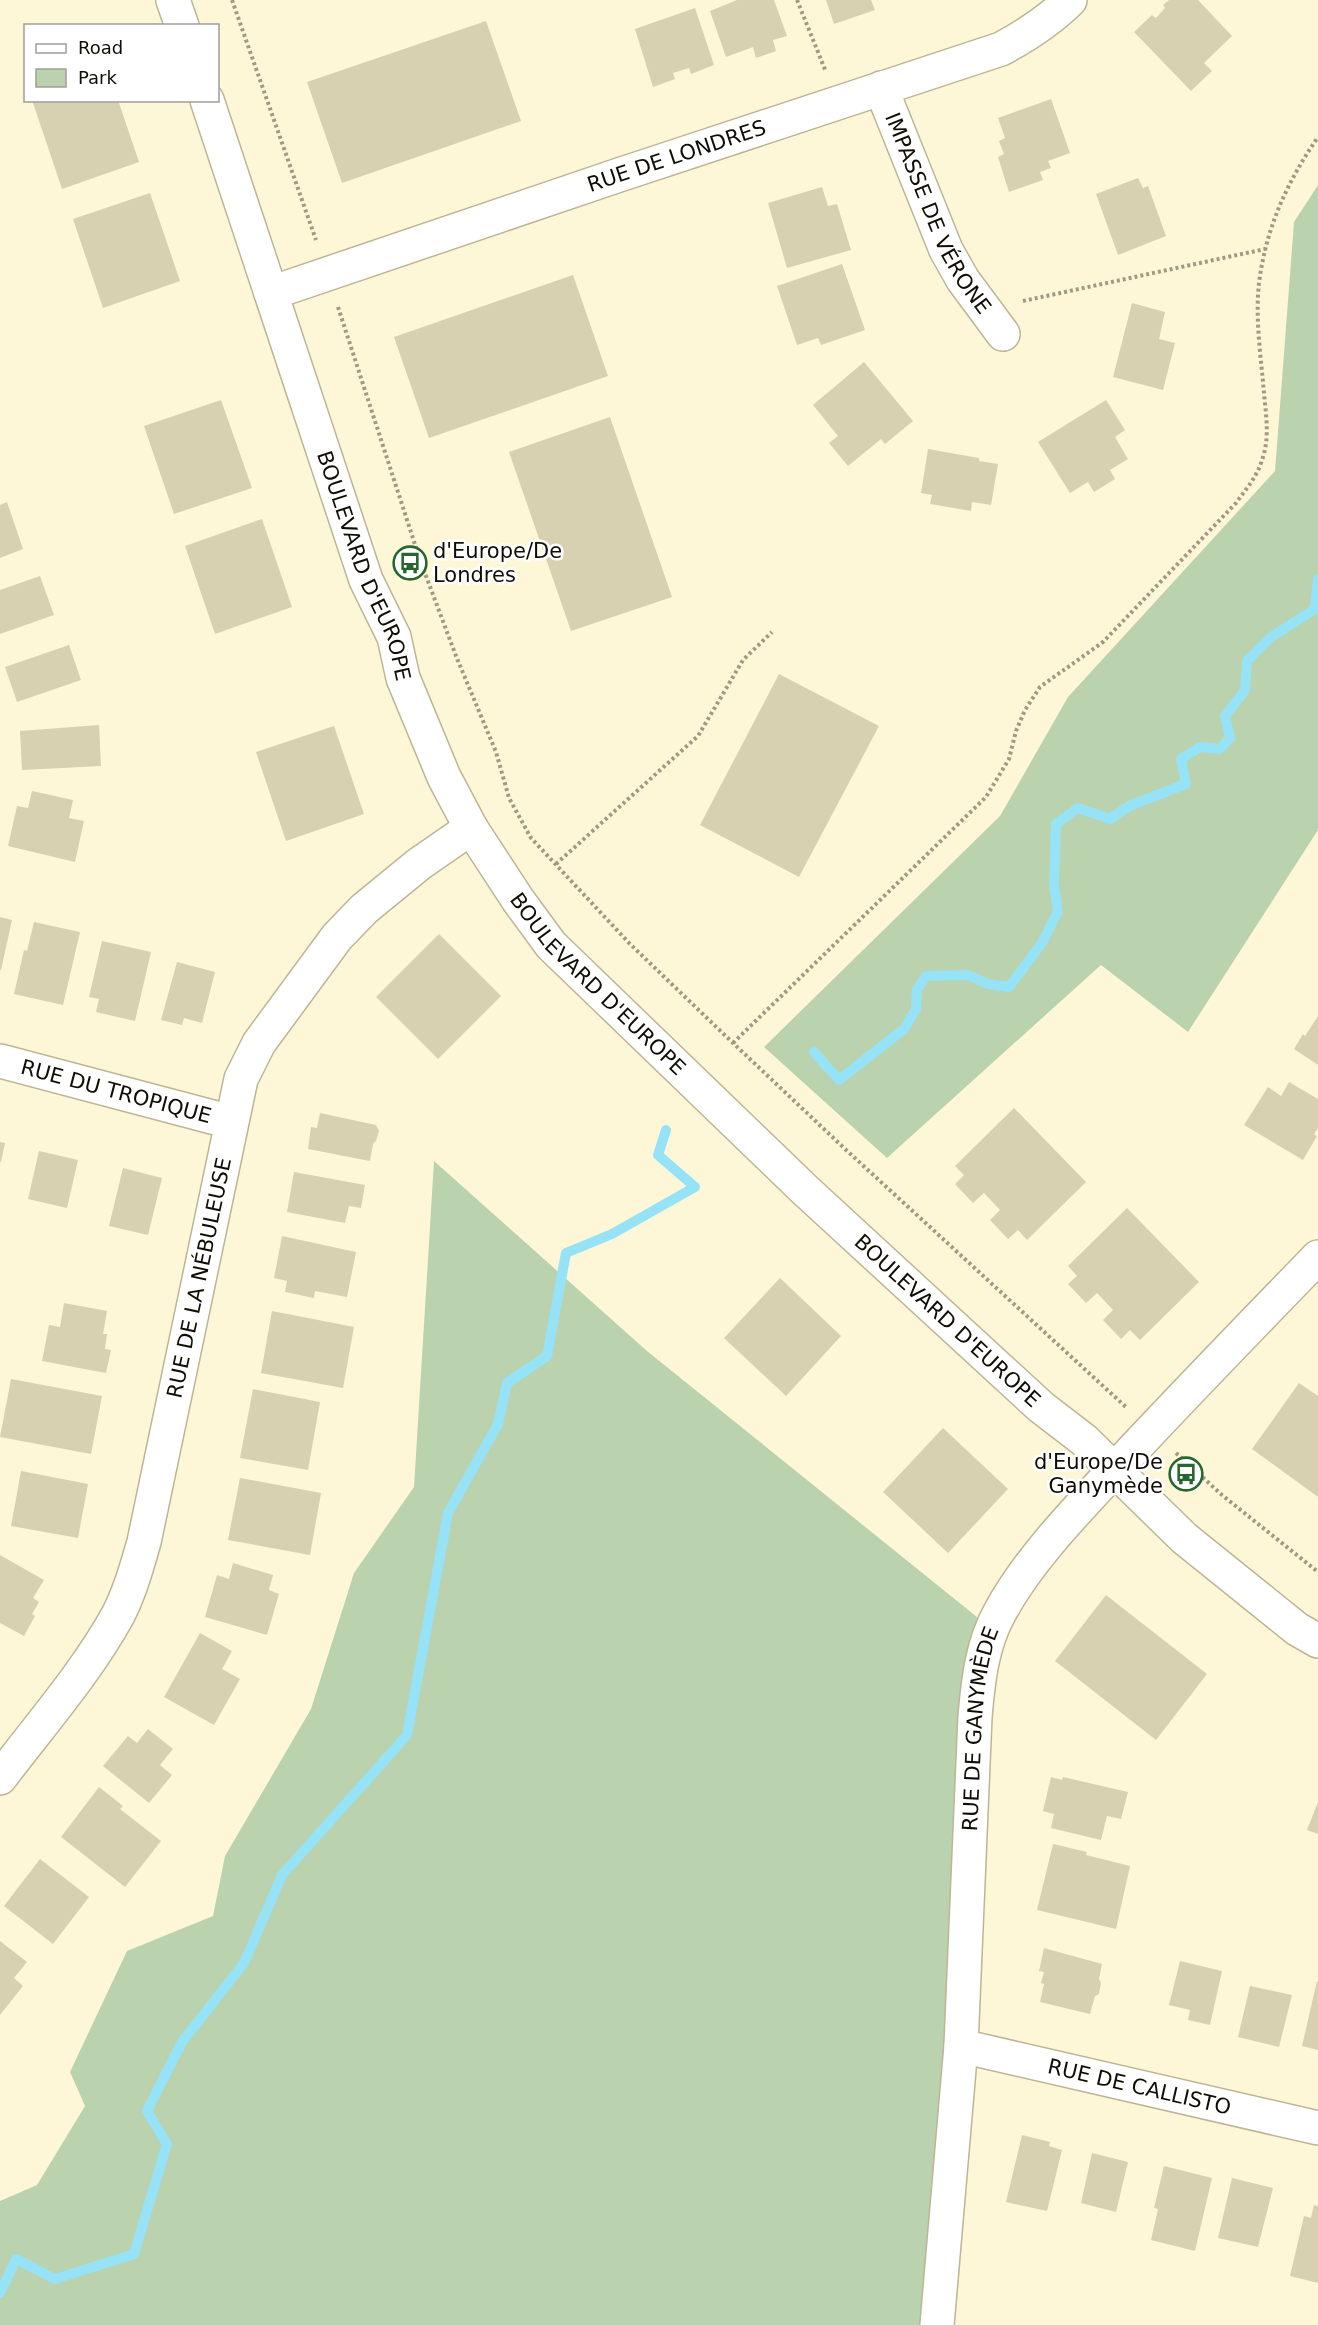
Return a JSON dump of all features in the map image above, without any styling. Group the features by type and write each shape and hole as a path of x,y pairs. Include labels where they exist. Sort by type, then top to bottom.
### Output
{"street":[{"path":"173,0 181,24"},
{"name":"RUE DE LONDRES","path":"271,293 881,87 1001,49 1030,33 1056,14 1070,0"},
{"name":"IMPASSE DE VÉRONE","path":"881,87 946,250 963,280 994,322"},
{"name":"BOULEVARD D'EUROPE","path":"208,102 366,580 394,637 403,678 441,769 471,828 518,900 551,945 805,1190 1041,1407 1084,1440 1184,1538 1297,1629 1318,1641"},
{"name":"RUE DE LA NÉBULEUSE","path":"0,1778 92,1658 118,1613 134,1576 144,1542 241,1079 259,1043 337,937 363,909 419,864 471,828"},
{"name":"RUE DU TROPIQUE","path":"0,1061 231,1122"},
{"name":"RUE DE GANYMÈDE","path":"937,2325 961,2046 975,1717 978,1680 985,1648 999,1613 1018,1583 1082,1504 1318,1257"},
{"name":"RUE DE CALLISTO","path":"961,2046 1318,2128"}],"path":[{"path":"232,0 327,273 420,560 456,656 496,752 509,798 531,838 630,944 844,1148 1222,1495 1318,1572"},
{"path":"797,0 838,102"},
{"path":"733,1043 986,798 1009,759 1024,710 1040,687 1103,642 1236,502 1252,482 1262,461 1268,435 1258,323 1259,284 1265,249 1283,194 1318,137"},
{"path":"994,322 1265,249"},
{"path":"556,864 698,736 743,660 772,632"}],"green space":[{"path":"1318,185 1318,830 1188,1032 1101,965 887,1158 764,1047 1000,816 1068,697 1275,471 1294,222"},
{"path":"434,1161 647,1351 977,1617 922,2325 0,2325 0,2201 37,2185 85,2106 70,2072 127,1951 213,1916 225,1856 311,1709 354,1573 414,1487"}],"building":[{"path":"737,0 774,0 787,36 773,40 776,51 756,58 753,47 726,57 710,11"},
{"path":"826,0 871,0 875,10 834,24"},
{"path":"1169,0 1198,0 1232,36 1204,63 1212,71 1191,91 1134,32 1152,15 1156,18 1165,8 1163,5"},
{"path":"695,8 714,65 691,74 689,68 673,73 675,79 653,87 635,29"},
{"path":"486,21 521,121 342,183 307,82"},
{"path":"1051,99 1070,153 1048,161 1051,168 1040,172 1043,180 1009,192 998,157 1004,154 999,141 1005,138 998,118"},
{"path":"33,102 119,102 139,162 62,189"},
{"path":"1138,178 1143,188 1148,186 1166,236 1118,255 1096,194"},
{"path":"822,187 828,206 837,204 851,250 787,268 768,203"},
{"path":"150,193 180,281 103,308 73,219"},
{"path":"842,264 865,330 821,345 818,338 797,345 777,286"},
{"path":"573,275 608,376 429,438 394,337"},
{"path":"1132,303 1165,312 1159,339 1175,343 1163,390 1113,377"},
{"path":"864,362 913,421 885,444 881,439 848,466 829,443 838,436 813,405"},
{"path":"221,400 252,488 174,514 144,426"},
{"path":"1106,400 1125,430 1115,437 1128,459 1110,470 1115,479 1094,492 1088,482 1070,493 1038,442"},
{"path":"610,417 672,597 571,631 509,452"},
{"path":"928,449 979,458 979,461 998,464 991,505 972,502 971,511 930,504 932,495 921,493"},
{"path":"7,502 23,549 0,558 0,505"},
{"path":"262,519 292,607 215,634 185,546"},
{"path":"40,576 54,615 0,634 0,590"},
{"path":"69,645 81,680 17,702 5,667"},
{"path":"779,674 879,726 799,877 700,825"},
{"path":"99,725 101,766 22,770 20,731"},
{"path":"334,726 364,814 286,841 256,752"},
{"path":"32,791 73,800 69,818 84,821 75,862 8,846 17,806 28,808"},
{"path":"0,917 12,920 1,970 0,970"},
{"path":"34,922 80,932 63,1005 14,994 24,950 27,951"},
{"path":"439,934 501,996 438,1059 376,997"},
{"path":"102,941 151,952 135,1021 96,1012 99,999 89,997"},
{"path":"177,962 215,972 202,1023 184,1018 182,1025 161,1020"},
{"path":"1318,1016 1318,1065 1294,1049"},
{"path":"1289,1082 1318,1099 1318,1128 1314,1134 1317,1136 1303,1160 1244,1125 1268,1087 1281,1096"},
{"path":"1014,1108 1086,1182 1027,1240 1018,1230 1008,1239 990,1220 1000,1210 984,1193 973,1203 955,1184 964,1175 955,1166"},
{"path":"320,1113 376,1125 379,1131 373,1144 370,1161 308,1149 311,1127 317,1128"},
{"path":"0,1142 5,1143 1,1162 0,1162"},
{"path":"39,1151 78,1160 67,1208 28,1199"},
{"path":"123,1168 162,1178 148,1235 109,1226"},
{"path":"294,1172 365,1185 361,1208 349,1206 345,1223 287,1212"},
{"path":"1127,1208 1199,1282 1140,1340 1130,1330 1121,1339 1103,1320 1113,1310 1097,1293 1086,1303 1068,1284 1077,1276 1068,1266"},
{"path":"282,1236 356,1252 347,1297 315,1291 314,1298 285,1292 287,1281 274,1278"},
{"path":"780,1278 841,1336 786,1396 724,1338"},
{"path":"64,1303 107,1311 103,1334 107,1334 105,1349 111,1350 106,1373 42,1361 49,1325 60,1327"},
{"path":"272,1311 354,1327 343,1388 261,1373"},
{"path":"11,1379 102,1396 91,1454 0,1437"},
{"path":"1299,1383 1318,1396 1318,1497 1252,1449"},
{"path":"253,1389 320,1402 308,1470 240,1458"},
{"path":"943,1428 1008,1489 948,1553 883,1492"},
{"path":"21,1471 88,1484 78,1538 11,1526"},
{"path":"240,1478 321,1493 310,1555 228,1540"},
{"path":"0,1555 44,1580 33,1598 39,1602 32,1614 35,1616 24,1636 0,1623"},
{"path":"233,1563 273,1575 269,1590 279,1594 267,1635 205,1617 217,1575 229,1579"},
{"path":"1106,1595 1207,1674 1156,1740 1055,1661"},
{"path":"200,1633 232,1651 222,1669 240,1679 214,1725 164,1697"},
{"path":"148,1729 173,1749 160,1765 172,1775 149,1803 103,1766 128,1736 137,1743"},
{"path":"1051,1777 1062,1780 1063,1777 1128,1792 1121,1819 1107,1816 1101,1840 1051,1828 1054,1814 1043,1811"},
{"path":"99,1787 123,1806 120,1809 161,1841 125,1887 61,1837"},
{"path":"1318,1802 1318,1834 1307,1830"},
{"path":"1053,1844 1130,1866 1116,1929 1037,1910"},
{"path":"40,1859 89,1897 53,1944 4,1906"},
{"path":"0,1941 27,1962 14,1978 23,1986 0,2015"},
{"path":"1044,1948 1102,1964 1099,1994 1095,1996 1090,2014 1040,2002 1044,1972 1039,1971"},
{"path":"1180,1961 1222,1971 1210,2025 1188,2020 1190,2010 1169,2005"},
{"path":"1318,1981 1318,2050 1302,2046"},
{"path":"1250,1986 1292,1995 1279,2047 1238,2037"},
{"path":"1022,2135 1050,2142 1049,2146 1062,2150 1047,2211 1006,2202"},
{"path":"1092,2153 1128,2162 1116,2212 1081,2203"},
{"path":"1164,2166 1212,2178 1195,2251 1151,2240 1158,2209 1154,2208"},
{"path":"1232,2178 1273,2188 1258,2247 1218,2238"},
{"path":"1314,2205 1318,2206 1318,2283 1290,2276 1304,2216 1311,2218"}],"waterway":[{"path":"814,1052 839,1080 904,1029 916,1009 917,989 926,976 968,975 988,984 1009,987 1042,943 1058,911 1054,886 1056,824 1078,808 1110,819 1129,806 1186,784 1181,759 1200,747 1220,749 1230,738 1225,716 1245,690 1247,661 1271,637 1315,609 1318,579"},
{"path":"0,2293 16,2259 55,2279 134,2254 167,2144 147,2111 182,2042 244,1963 282,1875 407,1735 448,1513 498,1424 507,1383 547,1356 566,1253 612,1234 695,1187 658,1155 666,1130"}],"place":[{"name":"d'Europe/De Londres","path":"410,563"},
{"name":"d'Europe/De Ganymède","path":"1186,1474"}]}
